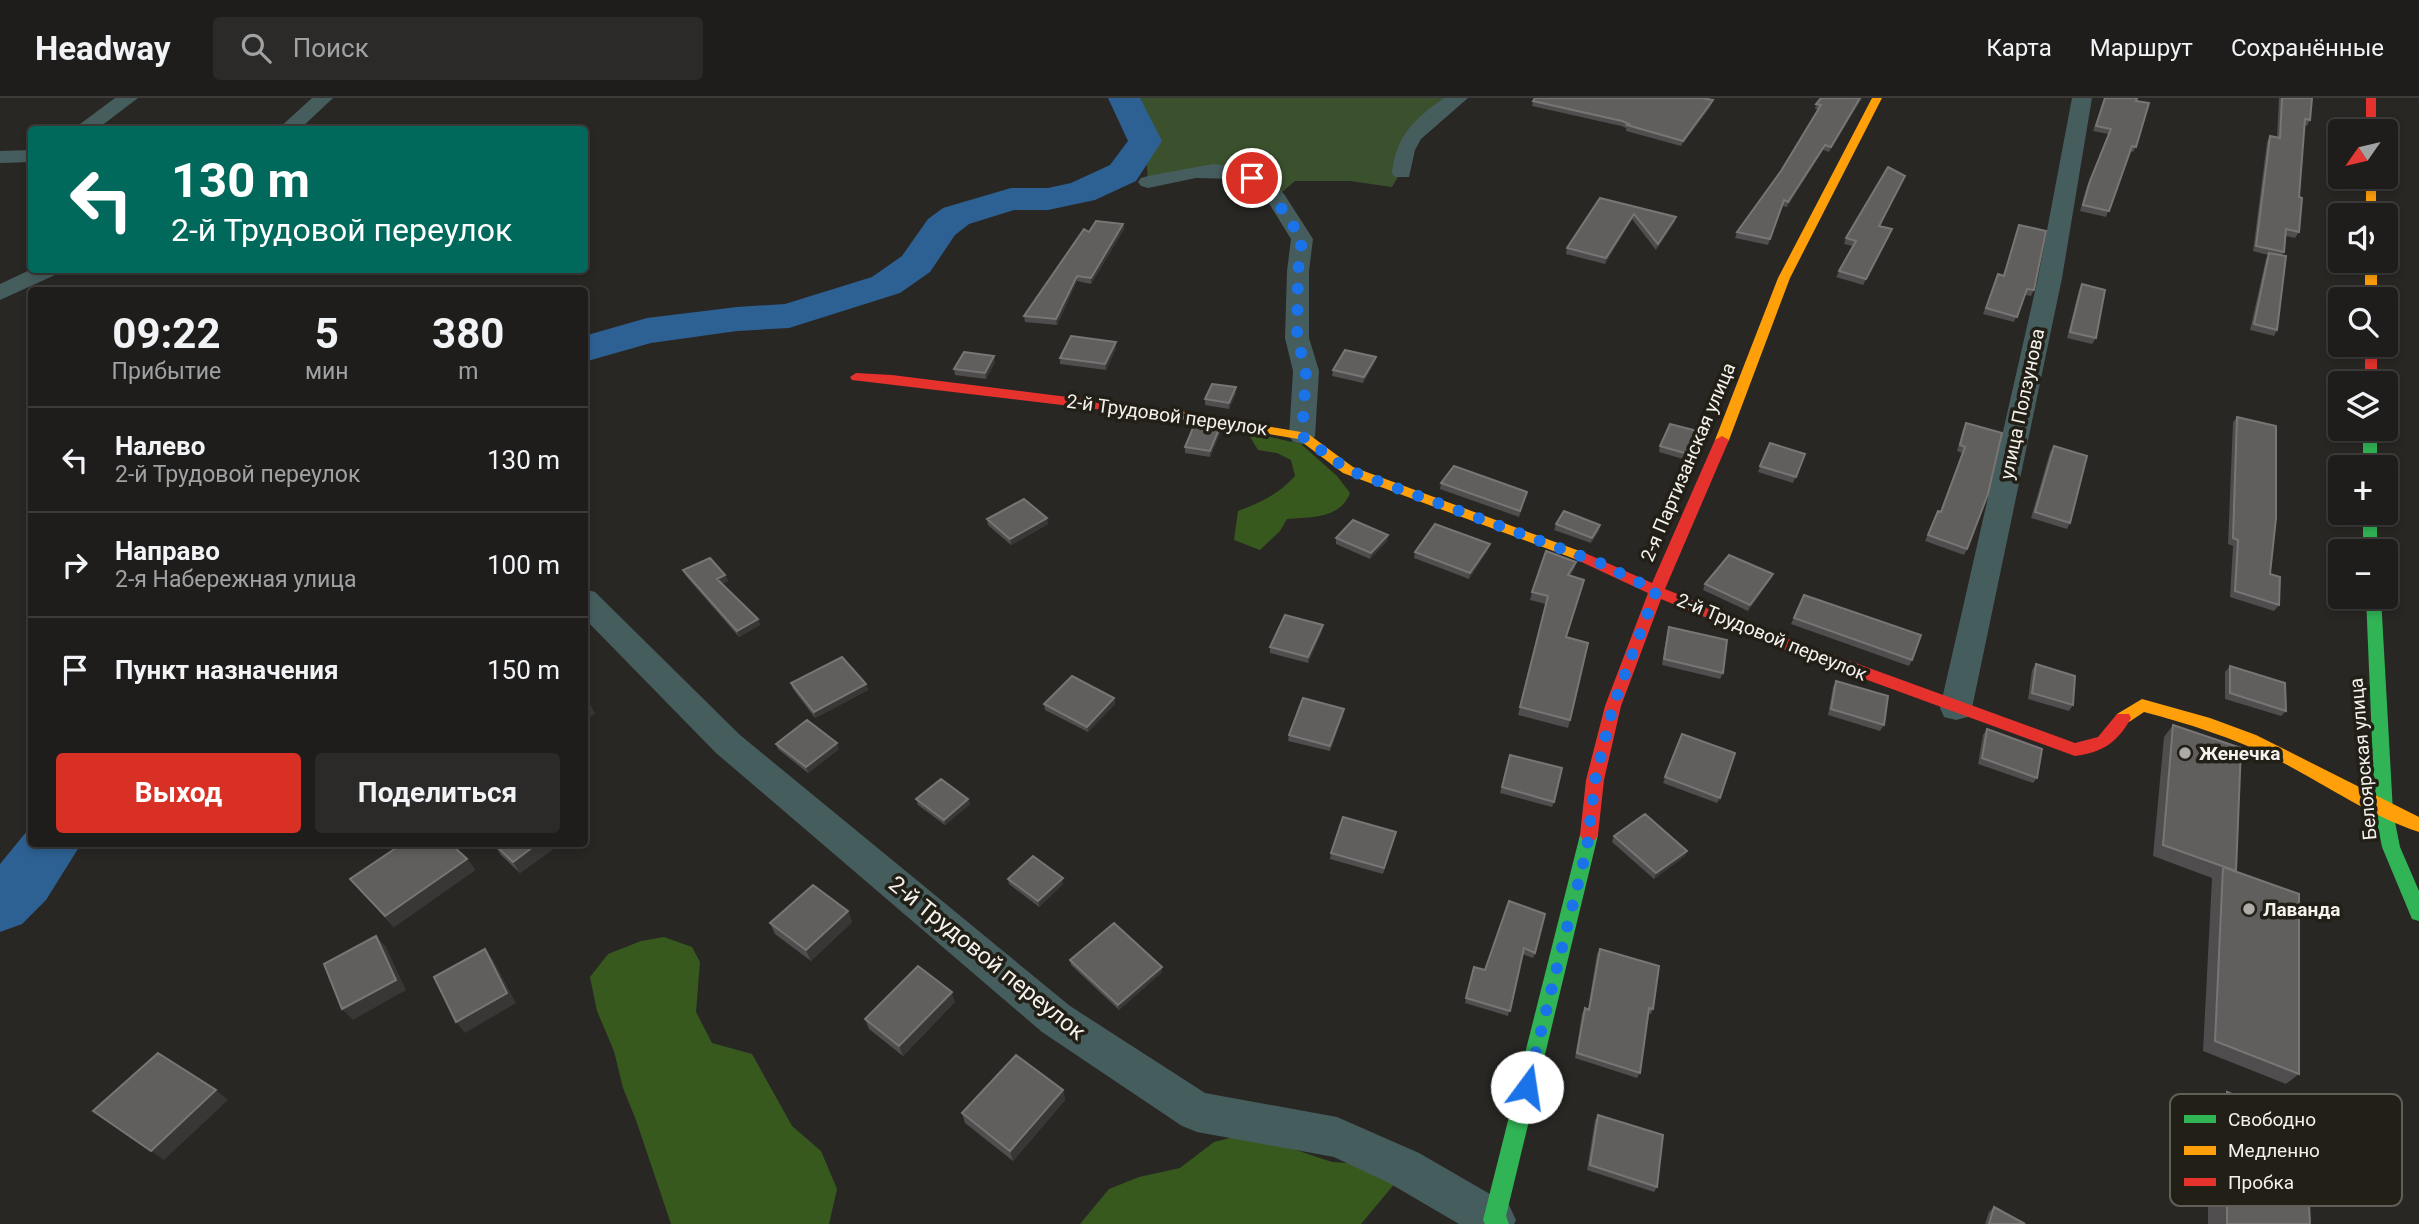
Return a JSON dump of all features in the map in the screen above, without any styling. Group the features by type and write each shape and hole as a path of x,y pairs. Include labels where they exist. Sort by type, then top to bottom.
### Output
{"street":[{"path":"88,126 128,98"},
{"path":"292,126 323,98"},
{"path":"1402,173 1405,149 1412,139 1436,111 1458,98"},
{"name":"2-я Партизанская улица","path":"1496,1222 1587,848 1595,780 1613,706 1656,591 1733,414 1784,278 1877,98"},
{"name":"улица Ползунова","path":"1956,708 2050,278 2082,98"},
{"path":"2371,98 2371,119"},
{"path":"0,157 28,156"},
{"path":"1148,183 1216,169 1242,173 1270,191 1302,239 1298,271 1297,338 1306,371 1302,436"},
{"path":"0,293 41,273"},
{"name":"2-й Трудовой переулок","path":"856,377 892,379 1214,419 1302,436 1348,470 1600,563 1656,591 1786,644 2075,750 2097,747 2112,736 2122,718 2142,705 2189,717 2247,738 2384,812 2419,825"},
{"name":"2-й Трудовой переулок","path":"588,603 728,744 1056,1019 1197,1112 1337,1137 1404,1168 1496,1222"},
{"name":"Белоярская улица","path":"2374,609 2384,812 2391,847 2419,913"}],"green space":[{"path":"1124,98 1459,98 1436,111 1392,187 1350,181 1295,181 1281,193 1242,173 1148,182 1145,141"},
{"path":"1247,432 1301,444 1337,476 1350,493 1345,502 1324,515 1287,519 1280,531 1260,550 1234,540 1238,511 1269,497 1295,476 1291,460 1277,453 1258,450"},
{"path":"664,937 692,947 700,962 696,1012 712,1043 752,1054 792,1126 821,1151 837,1189 829,1224 671,1224 623,1088 614,1051 597,1011 590,977 608,954 641,941"},
{"path":"1234,1137 1272,1142 1332,1162 1361,1164 1396,1182 1361,1224 1080,1224 1109,1189 1139,1177 1180,1168 1214,1142"}],"building":[{"path":"1535,98 1713,100 1683,141 1627,125 1629,124 1622,121 1533,101"},
{"path":"1821,98 1860,98 1831,147 1825,145 1788,202 1784,200 1770,239 1737,232 1781,171 1821,105 1816,104"},
{"path":"2105,98 2137,98 2136,101 2149,103 2136,147 2132,146 2109,211 2083,205 2111,129 2096,126"},
{"path":"2282,98 2312,98 2310,120 2305,119 2299,232 2286,229 2284,252 2256,246 2270,136 2280,138"},
{"path":"1888,167 1905,176 1879,226 1892,229 1866,279 1839,271 1856,241 1846,238"},
{"path":"1600,198 1676,217 1658,244 1634,214 1606,258 1567,248"},
{"path":"1096,221 1123,224 1091,278 1077,276 1056,319 1024,316 1084,229 1089,232"},
{"path":"2019,225 2046,231 2034,290 2027,289 2017,317 1986,308 1998,274 2004,276"},
{"path":"2269,253 2286,256 2277,330 2254,324"},
{"path":"2082,284 2105,290 2096,338 2070,332"},
{"path":"1071,336 1116,342 1105,364 1060,358"},
{"path":"1345,350 1376,357 1364,377 1333,370"},
{"path":"964,352 994,356 985,373 954,369"},
{"path":"1212,384 1236,387 1229,403 1205,399"},
{"path":"2237,417 2276,426 2276,518 2270,574 2280,577 2279,605 2235,591 2238,540 2233,538"},
{"path":"1195,423 1220,427 1210,451 1185,447"},
{"path":"1966,423 2002,433 1988,494 1967,549 1928,535 1938,511 1941,512 1965,447 1960,445"},
{"path":"1670,424 1705,433 1695,456 1660,446"},
{"path":"1770,443 1805,454 1796,477 1760,466"},
{"path":"2054,446 2087,456 2070,523 2035,512"},
{"path":"1454,466 1527,492 1520,511 1441,483"},
{"path":"1024,499 1047,518 1010,539 987,519"},
{"path":"1564,511 1600,525 1592,538 1556,524"},
{"path":"1353,520 1388,535 1371,553 1336,538"},
{"path":"1435,524 1490,544 1470,573 1415,552"},
{"path":"1546,551 1576,562 1568,575 1584,580 1566,637 1588,643 1570,720 1520,707 1548,596 1532,592"},
{"path":"1729,555 1773,574 1750,605 1705,584"},
{"path":"710,558 725,575 717,579 758,619 737,631 683,570"},
{"path":"1804,595 1921,635 1912,660 1794,618"},
{"path":"1285,615 1323,625 1308,657 1270,647"},
{"path":"1669,627 1727,640 1723,673 1664,659"},
{"path":"842,657 866,684 814,712 791,683"},
{"path":"2036,664 2075,676 2073,705 2032,693"},
{"path":"2230,666 2285,683 2286,711 2230,693"},
{"path":"1072,676 1114,698 1087,727 1044,704"},
{"path":"1836,681 1888,696 1884,725 1831,709"},
{"path":"1303,698 1344,709 1330,746 1289,735"},
{"path":"807,720 837,743 806,767 776,744"},
{"path":"2173,725 2241,748 2236,871 2163,845"},
{"path":"1987,729 2042,749 2037,778 1982,758"},
{"path":"1682,734 1735,753 1720,798 1665,777"},
{"path":"1510,755 1562,768 1554,802 1502,787"},
{"path":"941,779 968,799 944,820 916,799"},
{"path":"1645,814 1687,851 1656,873 1614,836"},
{"path":"1343,817 1396,832 1384,868 1331,853"},
{"path":"398,847 454,847 467,859 385,916 350,879"},
{"path":"497,847 533,847 513,862"},
{"path":"1033,856 1063,878 1038,901 1008,879"},
{"path":"2223,867 2299,894 2299,1074 2215,1041"},
{"path":"813,885 848,911 806,950 770,923"},
{"path":"1509,901 1545,914 1535,953 1524,948 1510,1011 1466,998 1474,967 1485,970"},
{"path":"1114,923 1162,967 1118,1005 1070,960"},
{"path":"376,936 396,980 342,1009 324,964"},
{"path":"485,949 507,993 456,1022 434,977"},
{"path":"1600,949 1659,966 1653,1009 1649,1008 1640,1073 1577,1053 1585,1008 1589,1010"},
{"path":"918,966 952,992 899,1046 865,1019"},
{"path":"158,1053 216,1090 151,1151 93,1111"},
{"path":"1016,1055 1063,1090 1010,1151 962,1113"},
{"path":"1598,1115 1663,1135 1657,1187 1590,1165"},
{"path":"2227,1206 2309,1206 2310,1224 2227,1224"},
{"path":"1994,1207 2025,1224 1989,1224"}],"waterway":[{"path":"588,348 647,331 737,319 789,316 886,285 916,264 941,227 956,216 1011,199 1048,199 1082,192 1123,173 1145,141 1124,98"},
{"path":"0,905 24,881 48,847"}],"traffic: fast":[{"path":"2370,441 2370,455"},
{"path":"2370,525 2370,539"},
{"path":"2374,609 2384,812 2391,847 2419,913"},
{"path":"1498,1224 1494,1220 1589,835"}],"traffic: slow":[{"path":"1722,440 1784,278 1877,98"},
{"path":"2371,189 2371,203"},
{"path":"2371,273 2371,287"},
{"path":"1179,415 1302,436 1348,470 1580,556"},
{"path":"2123,718 2142,705 2220,728 2265,746 2379,807 2419,825"}],"traffic: jam":[{"path":"2371,98 2371,119"},
{"path":"2371,357 2371,371"},
{"path":"856,377 892,379 1179,415"},
{"path":"1589,835 1595,780 1613,706 1656,591 1722,440"},
{"path":"1580,556 1656,591 1786,644 2075,750 2093,747 2104,741 2123,718"}],"place":[{"name":"Женечка","path":"2185,753"},
{"name":"Лаванда","path":"2249,909"}],"route":[{"path":"1252,178 1270,191 1302,239 1298,271 1297,338 1306,371 1302,436 1348,470 1600,563 1656,591 1613,706 1595,780 1587,848 1527,1087"}]}
